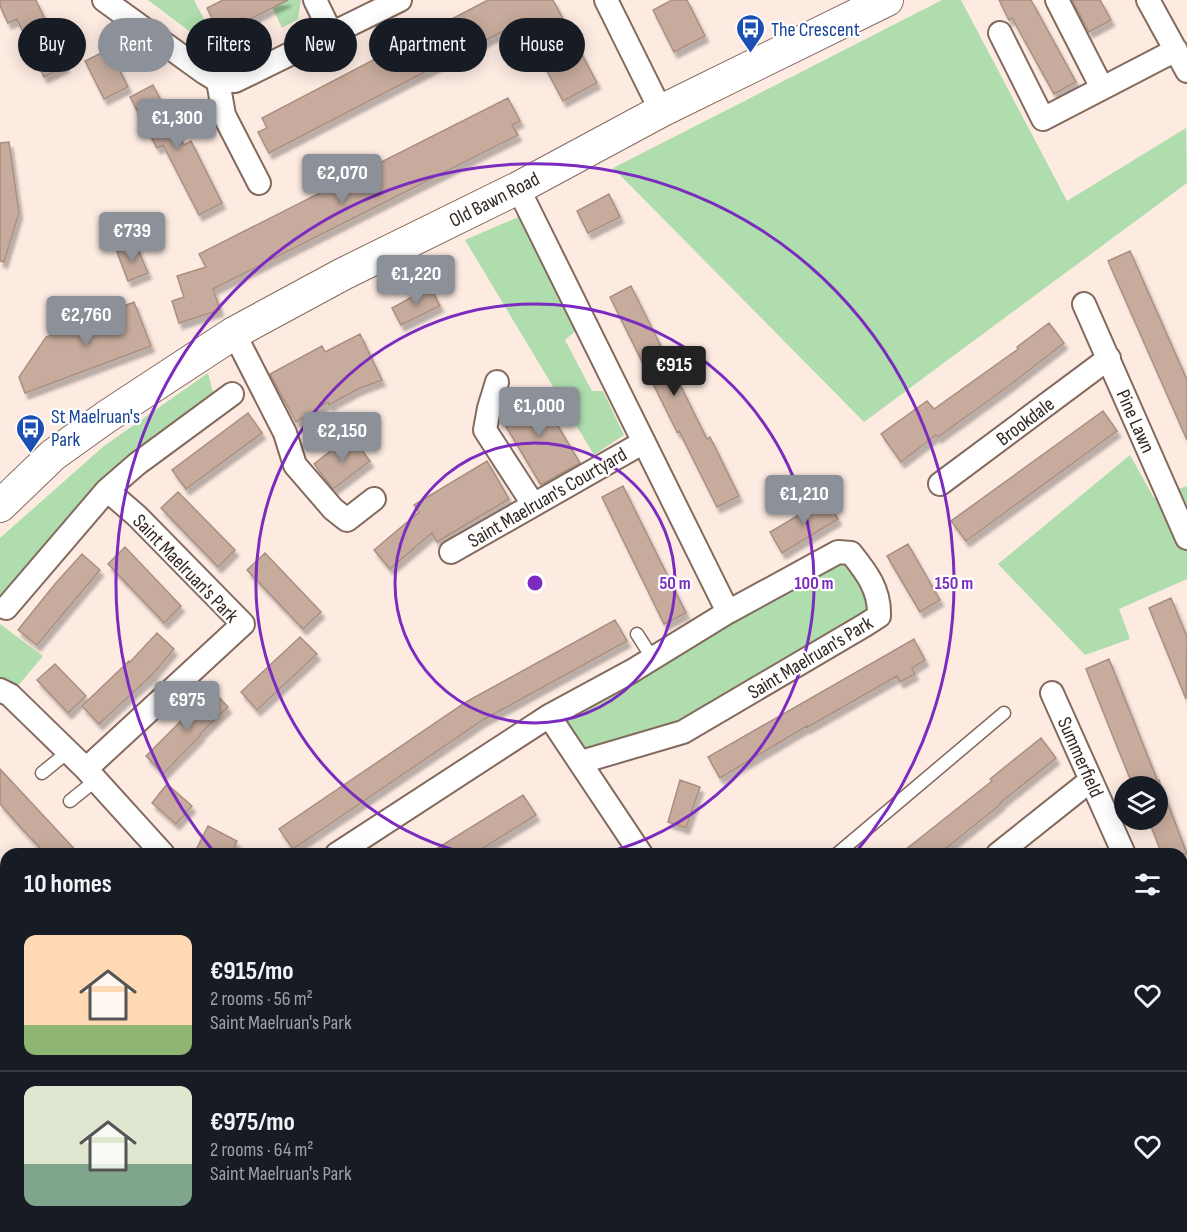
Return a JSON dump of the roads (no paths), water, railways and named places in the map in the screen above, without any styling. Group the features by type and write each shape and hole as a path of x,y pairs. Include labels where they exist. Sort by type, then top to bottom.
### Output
{"main road":[{"name":"Old Bawn Road","path":"0,506 53,455 115,411 234,333 343,274 518,188 661,111 887,0"}],"street":[{"path":"104,0 218,81 235,81 284,58"},
{"path":"315,0 324,18"},
{"path":"357,22 400,0"},
{"path":"606,0 661,111"},
{"path":"1057,0 1102,88"},
{"path":"1000,33 1043,119 1102,88 1183,63 1148,0"},
{"path":"218,81 224,115 260,183"},
{"path":"518,188 728,612"},
{"name":"Pine Lawn","path":"1084,304 1187,538"},
{"path":"234,333 285,433 296,465 333,509 346,520 374,499"},
{"name":"Brookdale","path":"940,484 1109,358"},
{"path":"497,382 485,430 533,504"},
{"path":"6,608 107,490 232,394"},
{"name":"Saint Maelruan's Courtyard","path":"451,552 644,442"},
{"name":"Saint Maelruan's Park","path":"91,774 243,624 137,516 107,490"},
{"name":"Saint Maelruan's Park","path":"346,848 549,716 653,659 728,612 838,552 851,553 867,574 880,602 879,616 865,626 683,732 581,762"},
{"path":"0,690 10,695 91,774 158,848"},
{"name":"Summerfield","path":"1052,693 1121,848"},
{"path":"549,716 637,848"},
{"path":"1006,848 1091,780"}],"lane":[{"path":"637,634 653,659"},
{"path":"844,848 1004,713"},
{"path":"42,772 69,752"},
{"path":"70,801 91,774"}],"place":[{"name":"The Crescent","path":"750,54"},
{"name":"St Maelruan's Park","path":"30,454"}]}
